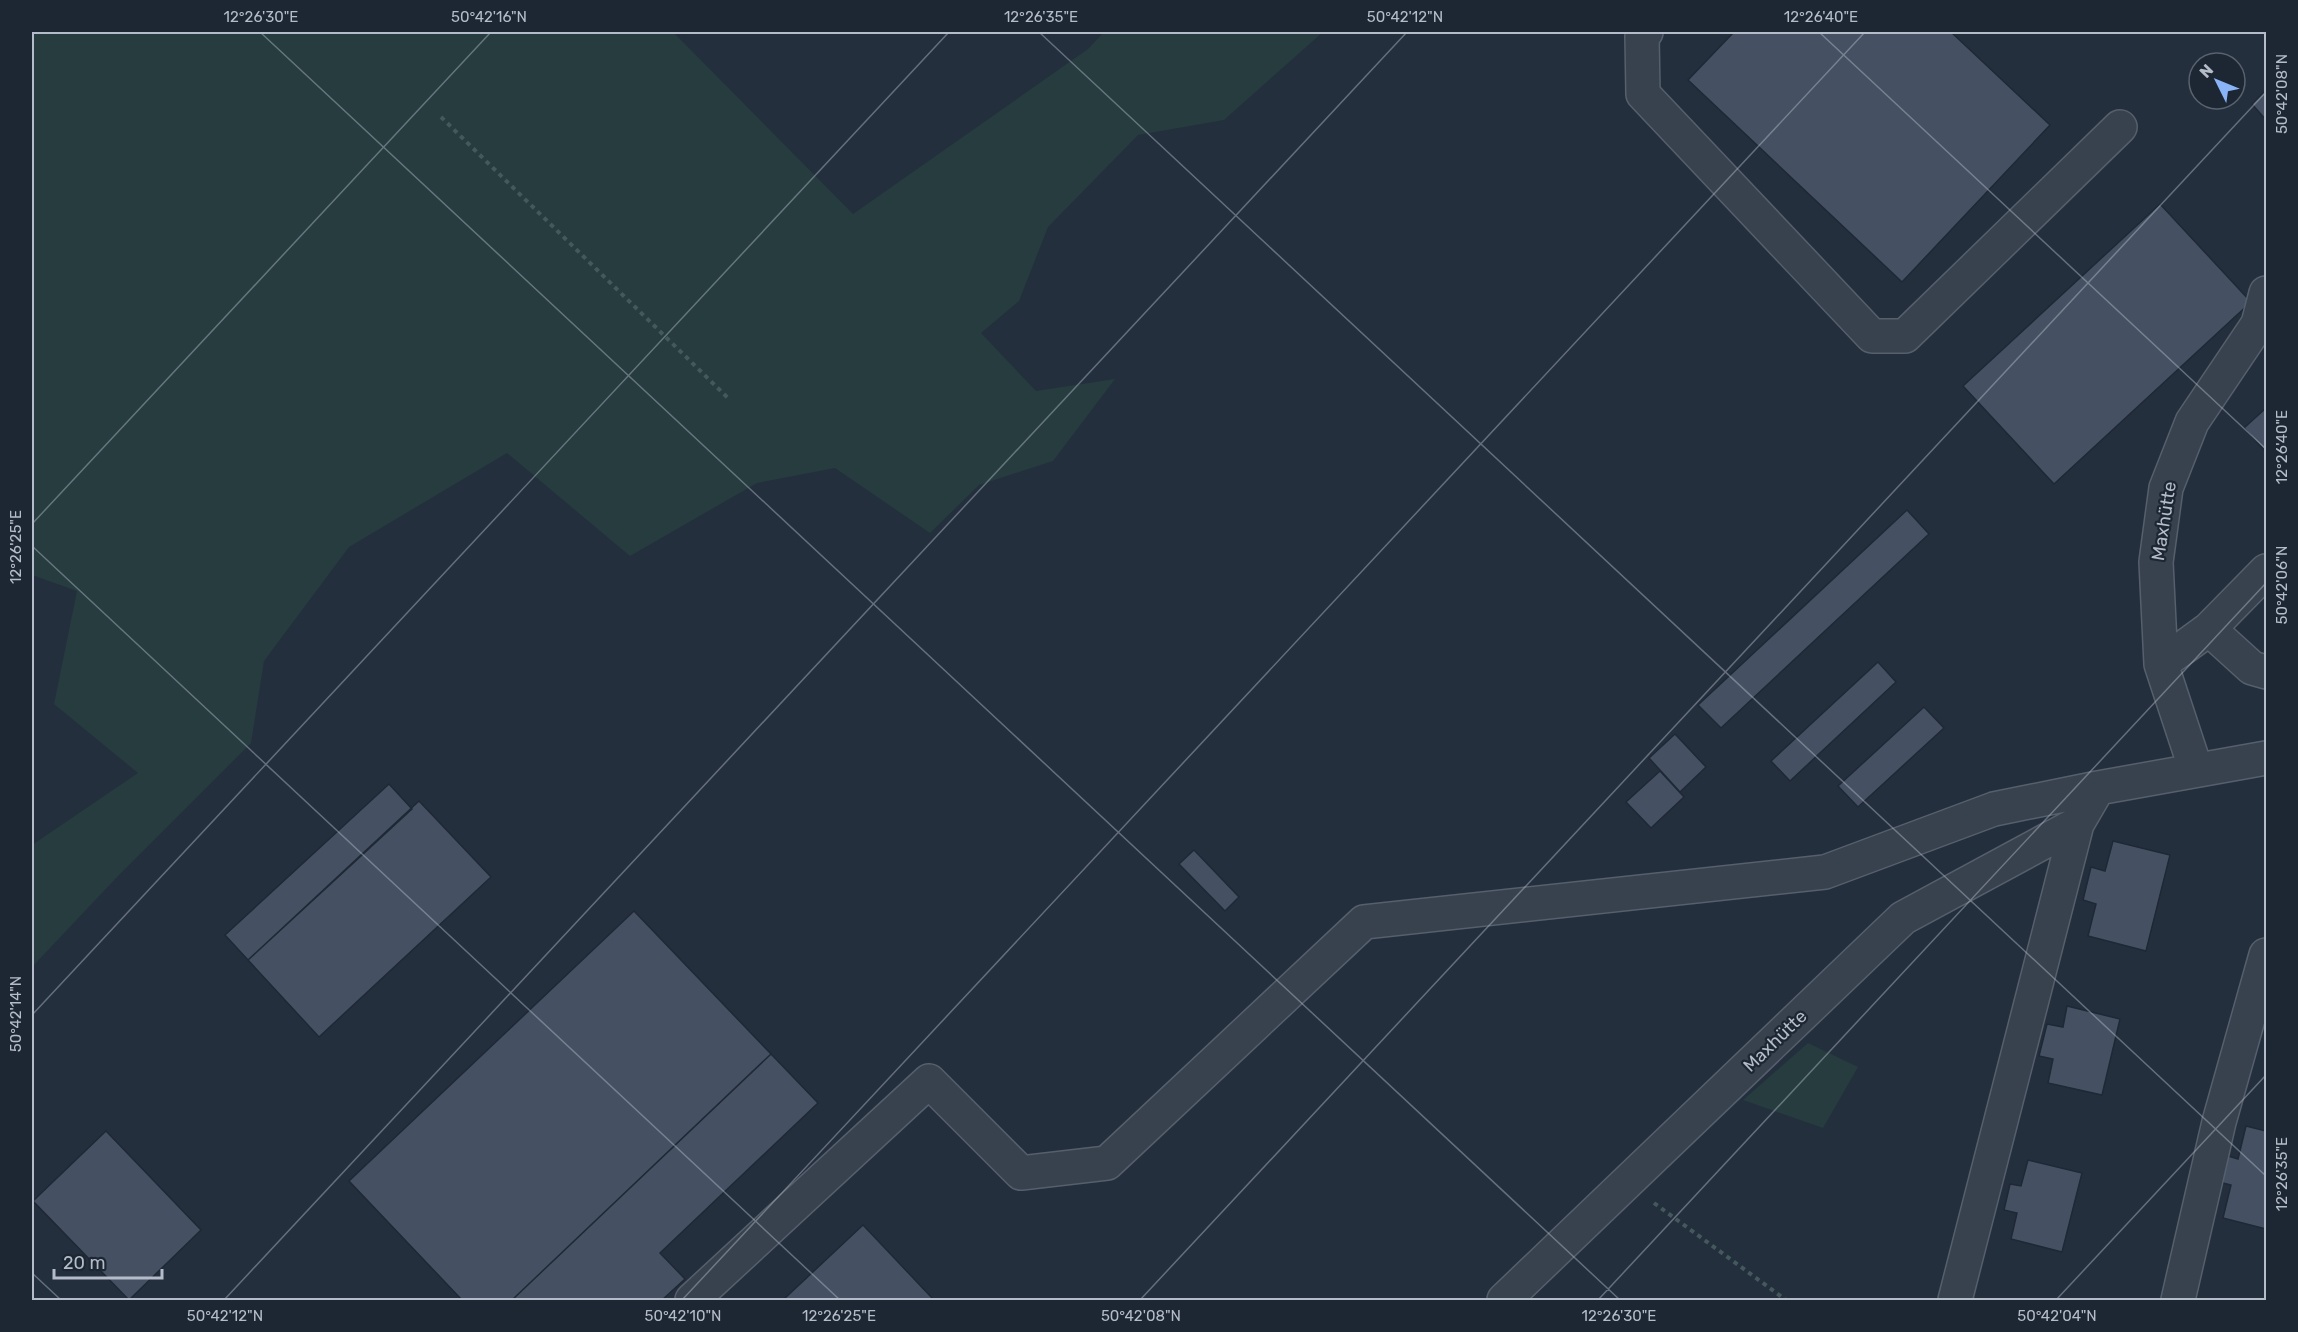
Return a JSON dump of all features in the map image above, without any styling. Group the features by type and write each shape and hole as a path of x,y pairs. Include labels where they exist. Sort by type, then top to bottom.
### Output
{"street":[{"path":"1646,32 1642,36 1643,94 1872,336 1905,336 2120,127"},
{"name":"Maxhütte","path":"2196,770 2161,664 2156,562 2166,488 2192,422 2258,324 2266,293"},
{"path":"2161,664 2208,629 2266,572"},
{"path":"2208,629 2252,668 2266,672"},
{"path":"692,1300 929,1081 1021,1173 1107,1163 1364,922 1825,872 1994,809 2266,758"},
{"path":"1955,1300 2077,824 2098,788"},
{"name":"Maxhütte","path":"1504,1300 1903,918 2077,824"},
{"path":"2178,1300 2219,1122 2266,955"}],"path":[{"path":"441,117 729,399"},
{"path":"1627,1183 1786,1300"}],"green space":[{"path":"32,32 673,32 853,214 1088,49 1104,32 1323,32 1224,120 1138,135 1048,227 1019,301 981,333 1036,391 1115,379 1053,461 979,485 930,533 835,468 757,483 630,556 507,453 349,547 264,661 251,743 118,876 32,967 32,845 138,773 54,704 77,591 32,575"},
{"path":"1808,1043 1858,1067 1823,1128 1743,1100"}],"building":[{"path":"1734,32 1951,32 2050,125 1902,282 1688,80"},
{"path":"2266,90 2266,120 2252,104"},
{"path":"2160,204 2251,302 2054,484 1963,386"},
{"path":"2266,408 2266,452 2244,428"},
{"path":"1907,510 1929,534 1721,728 1698,705"},
{"path":"1878,662 1896,682 1790,781 1771,761"},
{"path":"1924,707 1944,728 1858,807 1838,786"},
{"path":"1675,734 1706,767 1680,792 1649,758"},
{"path":"1660,771 1684,797 1651,828 1626,802"},
{"path":"389,784 412,809 248,960 225,935"},
{"path":"419,801 491,877 319,1037 248,960"},
{"path":"2113,841 2170,855 2146,951 2088,936 2096,904 2083,900 2091,867 2105,871"},
{"path":"1194,850 1239,897 1225,911 1179,864"},
{"path":"634,911 771,1054 512,1300 462,1300 349,1181"},
{"path":"2067,1006 2120,1019 2102,1095 2048,1083 2053,1059 2039,1056 2047,1024 2063,1027"},
{"path":"771,1054 818,1103 660,1253 685,1279 662,1300 512,1300"},
{"path":"2246,1126 2266,1131 2266,1229 2223,1218 2231,1185 2219,1182 2225,1155 2238,1159"},
{"path":"106,1131 201,1230 129,1300 33,1201"},
{"path":"2028,1160 2082,1173 2062,1252 2011,1239 2017,1213 2004,1210 2010,1184 2021,1186"},
{"path":"863,1225 933,1299 783,1300"}]}
